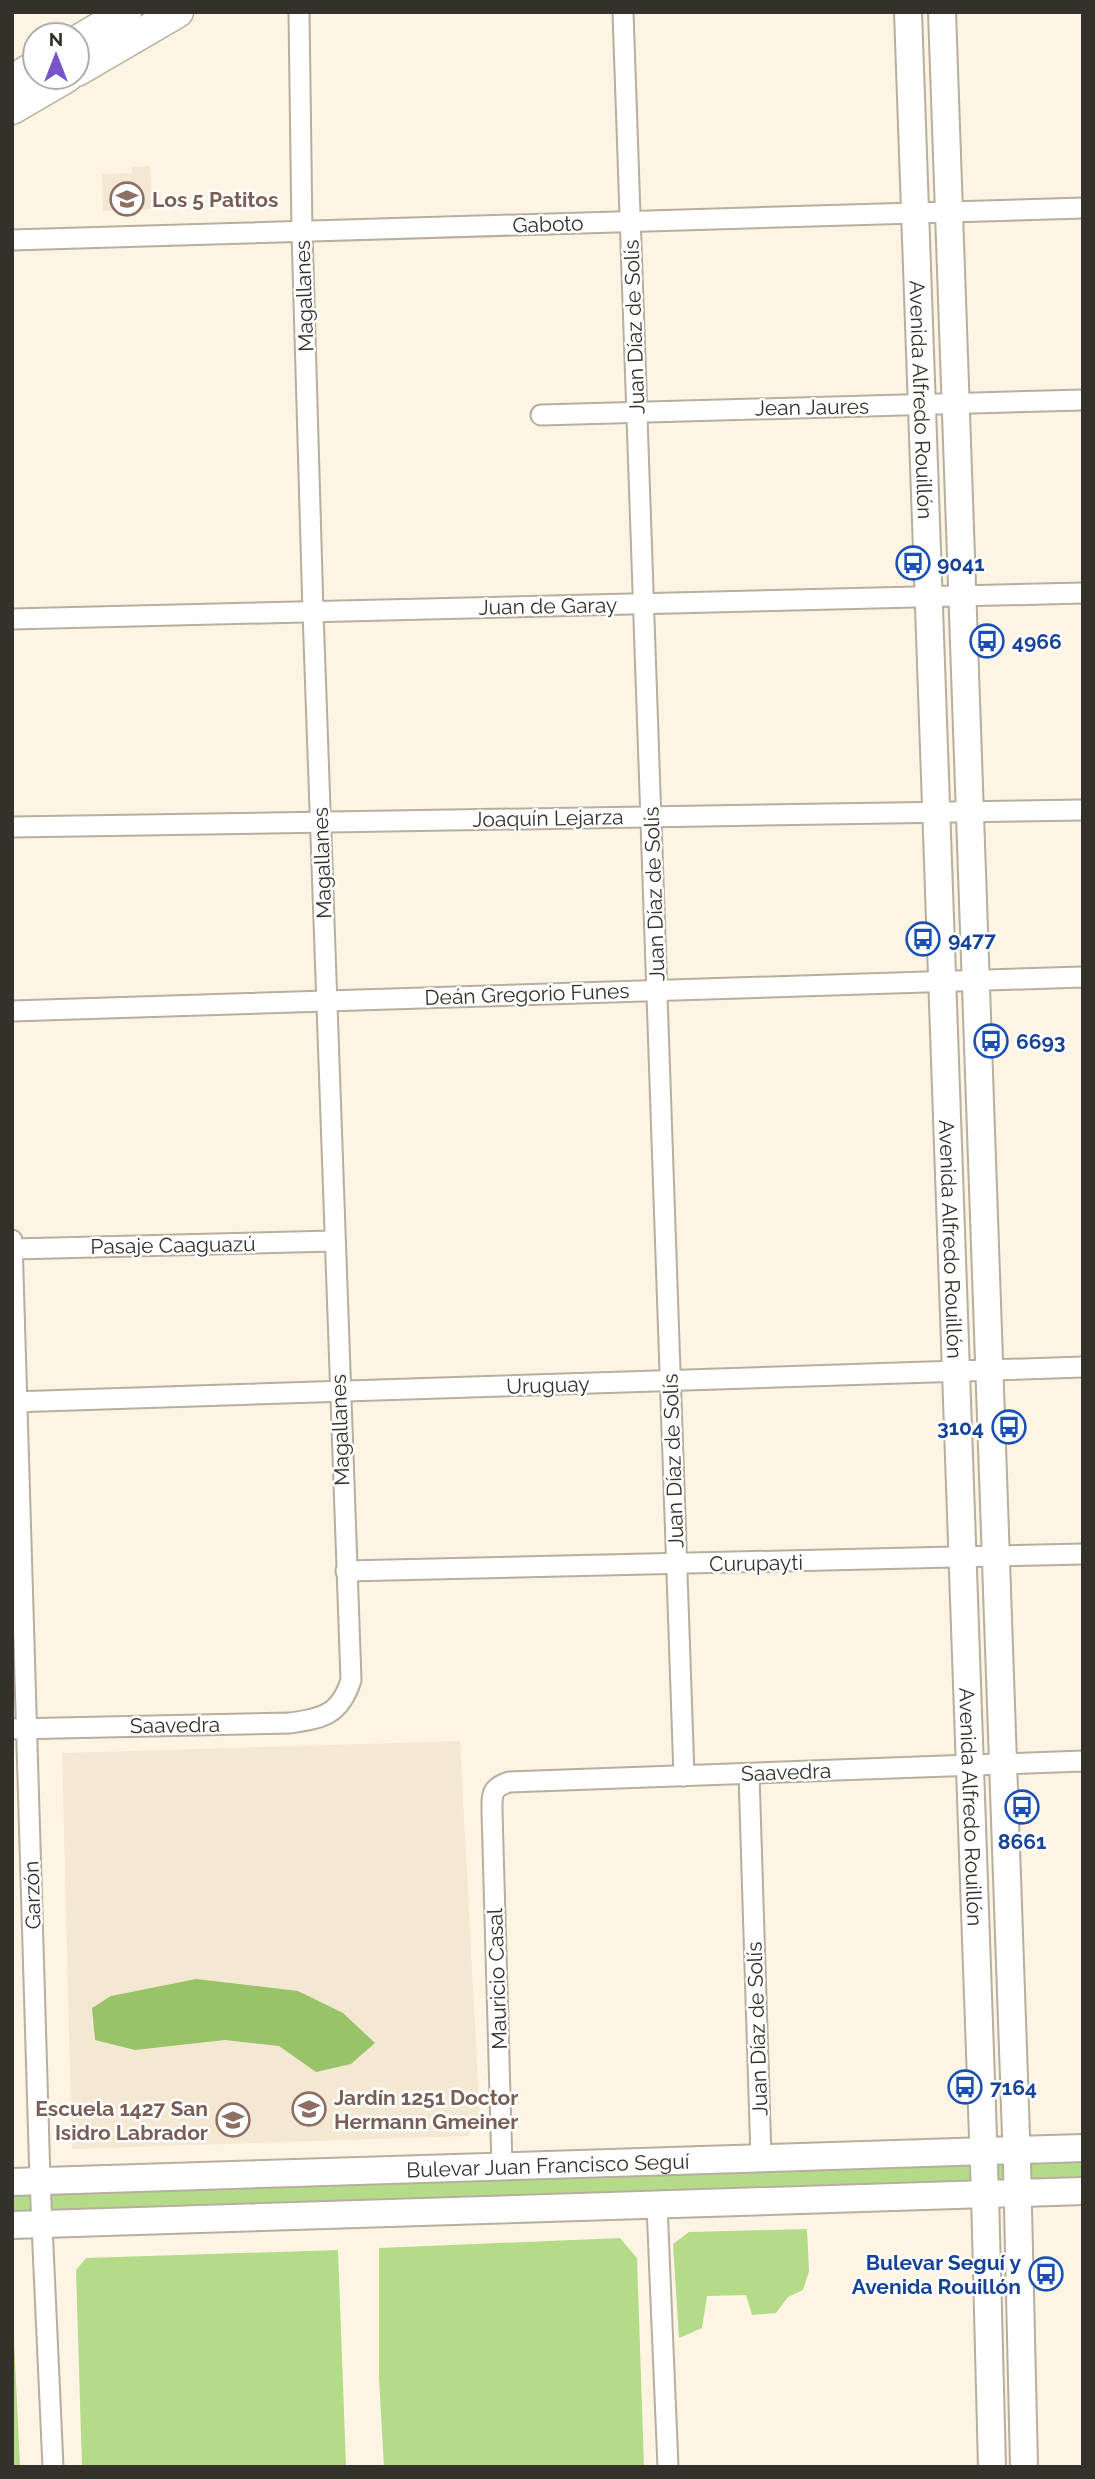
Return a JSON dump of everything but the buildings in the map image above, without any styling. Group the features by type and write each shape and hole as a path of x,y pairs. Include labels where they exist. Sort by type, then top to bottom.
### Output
{"main road":[{"path":"91,33 126,12"},
{"path":"91,63 178,12"},
{"path":"12,109 43,91"}],"street":[{"name":"Magallanes","path":"299,12 302,232 313,612 351,1680 347,1693 335,1709"},
{"name":"Juan Díaz de Solís","path":"623,12 684,1776"},
{"name":"Avenida Alfredo Rouillón","path":"908,12 985,2194 992,2467"},
{"name":"Avenida Alfredo Rouillón","path":"942,12 1018,2193 1024,2467"},
{"name":"Gaboto","path":"12,240 1083,208"},
{"name":"Jean Jaures","path":"541,415 1083,400"},
{"name":"Juan de Garay","path":"12,619 1083,593"},
{"name":"Joaquín Lejarza","path":"12,827 1083,810"},
{"name":"Deán Gregorio Funes","path":"12,1011 1083,977"},
{"name":"Garzón","path":"12,1240 20,1728 33,1922 40,2181 53,2467"},
{"name":"Pasaje Caaguazú","path":"13,1249 334,1241"},
{"name":"Uruguay","path":"15,1401 1083,1367"},
{"name":"Curupayti","path":"346,1571 1083,1554"},
{"name":"Saavedra","path":"20,1728 290,1723 318,1719 335,1709"},
{"name":"Saavedra","path":"493,1792 498,1786 509,1782 1083,1761"},
{"name":"Juan Díaz de Solís","path":"749,1774 761,2158"},
{"name":"Mauricio Casal","path":"493,1792 502,2166"},
{"path":"12,1923 33,1922"},
{"name":"Bulevar Juan Francisco Seguí","path":"12,2182 1083,2148"},
{"name":"Bulevar Juan Francisco Seguí","path":"12,2225 1083,2191"},
{"path":"657,2205 668,2467"}],"shaded area":[{"name":"Los 5 Patitos","path":"150,166 152,209 103,211 102,174 132,173 132,167"},
{"path":"460,1741 480,2121 468,2136 72,2149 62,1753"}],"green space":[{"path":"196,1979 298,1991 343,2013 375,2043 351,2064 316,2072 279,2046 225,2040 135,2050 95,2040 92,2008 111,1996"},
{"path":"1083,2148 1083,2191 12,2225 12,2182"},
{"path":"807,2229 809,2271 803,2290 788,2297 776,2313 752,2315 746,2295 707,2296 702,2328 679,2338 673,2244 689,2232"},
{"path":"620,2238 637,2258 644,2467 384,2467 379,2379 379,2248"},
{"path":"338,2250 346,2467 82,2467 76,2270 86,2258"},
{"path":"12,2297 20,2467 12,2467"}],"place":[{"name":"Los 5 Patitos","path":"127,199"},
{"name":"9041","path":"913,563"},
{"name":"4966","path":"987,641"},
{"name":"9477","path":"923,939"},
{"name":"6693","path":"991,1041"},
{"name":"3104","path":"1009,1427"},
{"name":"8661","path":"1022,1807"},
{"name":"7164","path":"965,2087"},
{"name":"Jardín 1251 Doctor Hermann Gmeiner","path":"309,2109"},
{"name":"Escuela 1427 San Isidro Labrador","path":"233,2120"},
{"name":"Bulevar Seguí y Avenida Rouillón","path":"1046,2274"}]}
